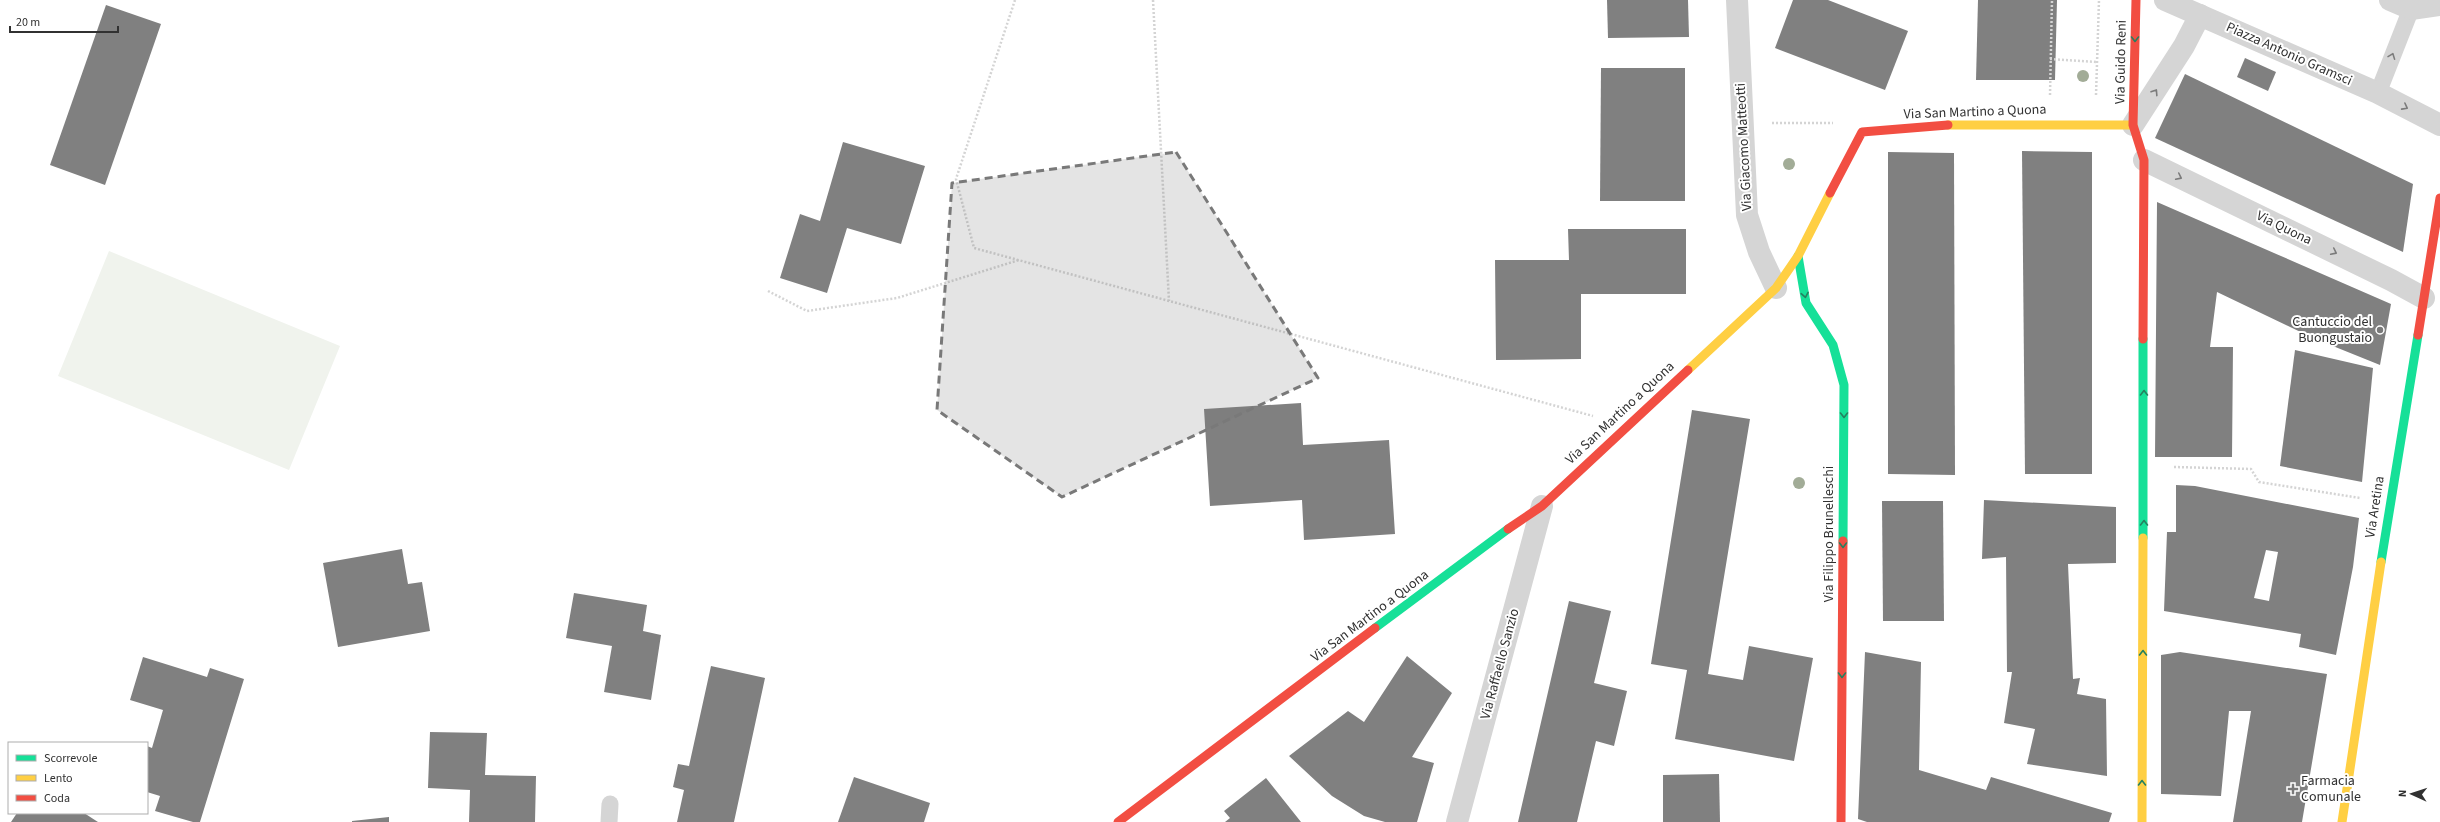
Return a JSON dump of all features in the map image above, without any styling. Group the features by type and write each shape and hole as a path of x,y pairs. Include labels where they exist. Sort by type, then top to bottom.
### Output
{"street":[{"name":"Via Giacomo Matteotti","path":"1737,0 1747,215 1759,252 1776,288"},
{"name":"Via Guido Reni","path":"2136,0 2133,125 2144,160 2142,822"},
{"name":"Piazza Antonio Gramsci","path":"2165,0 2378,93 2440,125"},
{"path":"2390,0 2410,9 2440,5"},
{"path":"2133,125 2184,46 2200,15"},
{"name":"Via San Martino a Quona","path":"1118,822 1489,544 1542,506 1627,425 1776,288 1798,256 1862,132 1943,125 2133,125"},
{"name":"Via Quona","path":"2144,160 2391,280 2424,298"},
{"name":"Via Aretina","path":"2342,822 2389,508 2440,198"},
{"name":"Via Filippo Brunelleschi","path":"1798,256 1806,303 1833,345 1844,385 1841,822"},
{"name":"Via Raffaello Sanzio","path":"1456,822 1542,506"}],"lane":[{"path":"2378,93 2410,9"},
{"path":"609,822 610,804"}],"path":[{"path":"1015,0 956,179 974,248 1627,425"},
{"path":"1153,0 1169,301"},
{"path":"2050,100 2052,0"},
{"path":"2096,99 2099,0"},
{"path":"2050,60 2097,62"},
{"path":"1768,123 1835,123"},
{"path":"768,291 807,311 897,298 1019,260"},
{"path":"2167,467 2251,469 2259,482 2366,499"}],"highlighted area":[{"path":"1176,152 1318,378 1062,497 937,410 952,183"}],"shaded area":[{"path":"109,251 340,346 289,470 58,376"}],"building":[{"path":"1607,0 1688,0 1689,37 1608,38"},
{"path":"1793,0 1828,0 1908,31 1885,90 1775,48"},
{"path":"1978,0 2057,0 2055,80 1976,80"},
{"path":"106,5 161,24 105,185 50,165"},
{"path":"2245,58 2276,72 2268,91 2237,77"},
{"path":"1601,68 1685,68 1685,201 1600,201"},
{"path":"2185,74 2413,184 2403,252 2155,138"},
{"path":"843,142 925,166 901,244 847,228 827,293 780,278 800,214 820,221"},
{"path":"2022,151 2092,152 2092,474 2025,474"},
{"path":"1888,152 1954,153 1955,475 1888,474"},
{"path":"2157,202 2391,304 2380,365 2313,338 2217,292 2210,347 2233,347 2232,457 2155,457"},
{"path":"1568,229 1686,229 1686,294 1581,294 1581,359 1496,360 1495,260 1569,260"},
{"path":"2295,350 2373,368 2362,482 2280,466"},
{"path":"1301,403 1303,445 1389,440 1395,534 1304,540 1302,500 1210,506 1204,409"},
{"path":"1692,410 1750,419 1708,674 1743,680 1749,646 1813,658 1794,761 1675,739 1687,670 1651,664"},
{"path":"2176,485 2195,486 2359,518 2353,567 2336,655 2299,647 2301,634 2164,611 2167,532 2176,532","holes":["2266,550 2278,552 2269,601 2254,598"]},
{"path":"1984,500 2116,507 2116,563 2068,564 2073,679 2080,678 2077,694 2106,699 2107,776 2027,764 2035,729 2004,723 2012,672 2007,672 2006,557 1982,559"},
{"path":"1882,501 1943,501 1944,621 1883,621"},
{"path":"402,549 408,584 422,582 430,631 338,647 323,563"},
{"path":"574,593 647,605 643,631 661,635 651,700 604,692 612,646 566,638"},
{"path":"1569,601 1611,611 1594,683 1627,691 1614,746 1596,741 1577,822 1518,822"},
{"path":"1865,652 1921,662 1919,770 1986,790 1991,777 2112,813 2109,822 1867,822 1858,819"},
{"path":"2180,652 2327,674 2302,822 2233,822 2251,711 2229,711 2221,796 2161,794 2161,655"},
{"path":"1407,656 1452,693 1412,757 1434,763 1417,822 1385,822 1364,816 1332,796 1289,756 1348,711 1364,722"},
{"path":"143,657 207,677 210,668 244,679 200,822 193,822 155,811 160,796 148,792 148,746 152,748 163,710 130,700"},
{"path":"711,666 765,678 734,822 677,822 684,790 673,787 678,764 689,766"},
{"path":"430,732 487,733 485,775 536,776 535,822 469,822 470,790 428,788"},
{"path":"1719,774 1720,822 1663,822 1663,775"},
{"path":"854,777 930,803 924,822 838,822"},
{"path":"1266,778 1301,822 1225,822 1230,818 1224,811"},
{"path":"16,814 86,814 98,822 11,822"},
{"path":"389,817 389,822 352,822 352,821"}],"traffic: fast":[{"path":"1798,256 1806,303 1833,345 1844,385 1843,541"},
{"path":"2381,562 2418,335"},
{"path":"2143,339 2143,538"},
{"path":"1375,628 1508,529"}],"traffic: slow":[{"path":"1948,125 2133,125"},
{"path":"1688,370 1776,288 1798,256 1830,193"},
{"path":"2142,822 2143,538"},
{"path":"2342,822 2381,562"}],"traffic: jam":[{"path":"2136,0 2133,125 2144,160 2143,339"},
{"path":"1830,193 1862,132 1948,125"},
{"path":"2418,335 2440,198"},
{"path":"1508,529 1542,506 1688,370"},
{"path":"1841,822 1843,541"},
{"path":"1118,822 1375,628"}],"place":[{"name":"Cantuccio del Buongustaio","path":"2380,330"},
{"name":"Farmacia Comunale","path":"2293,789"}]}
